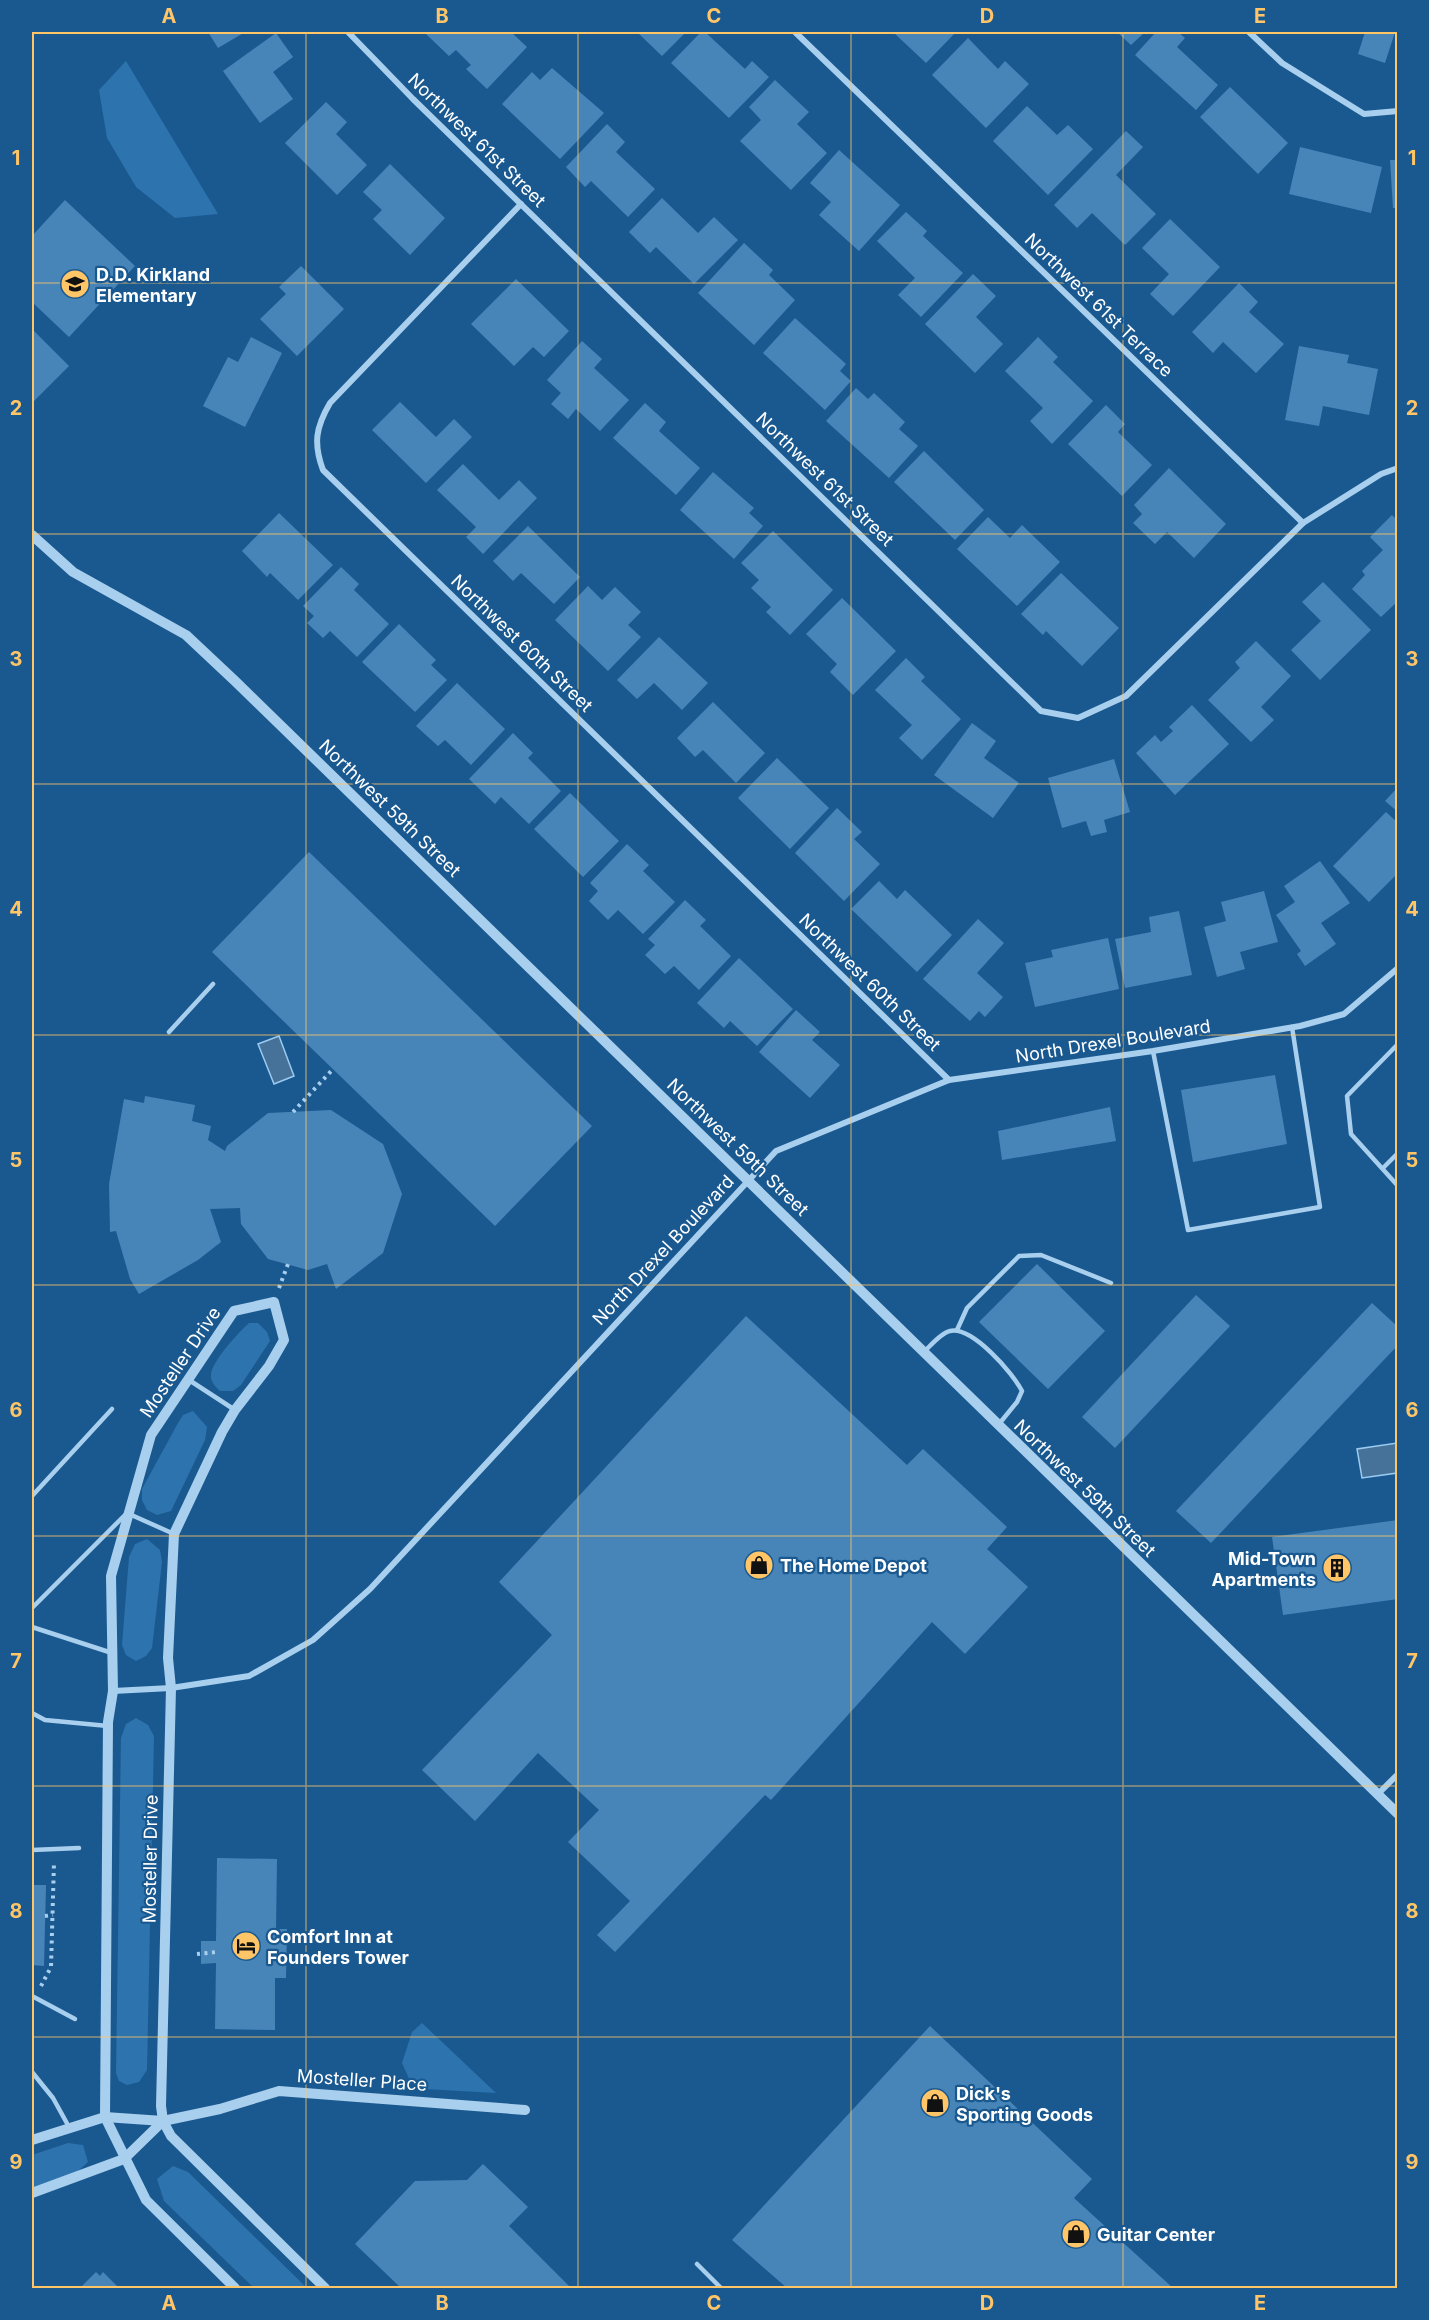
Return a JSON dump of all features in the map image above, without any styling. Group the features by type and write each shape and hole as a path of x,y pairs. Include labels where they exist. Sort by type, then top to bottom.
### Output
{"street":[{"name":"Northwest 61st Street","path":"348,32 1041,711 1077,718 1126,696 1303,523"},
{"name":"Northwest 61st Terrace","path":"795,32 1303,523"},
{"path":"1250,32 1282,63 1364,114 1398,111"},
{"name":"Northwest 60th Street","path":"521,204 330,403 315,436 317,453 323,470 949,1080"},
{"path":"1303,523 1381,474 1398,468"},
{"name":"Northwest 59th Street","path":"32,535 73,572 186,635 1398,1814"},
{"name":"North Drexel Boulevard","path":"113,1691 171,1689 249,1676 313,1640 370,1589 776,1151 949,1080 1153,1051 1292,1027 1344,1014 1398,968"},
{"name":"Mosteller Drive","path":"105,2117 108,1726 113,1691 111,1576 151,1435 234,1311 274,1302 284,1340 269,1366 235,1410 174,1534 168,1658 171,1689 163,2121 171,2136 325,2289"},
{"path":"1378,1794 1398,1774"},
{"name":"Mosteller Place","path":"105,2117 163,2121 220,2109 279,2091 525,2109"},
{"path":"32,2140 105,2117 146,2200 235,2289"},
{"path":"32,2193 124,2159 163,2121"}],"lane":[{"path":"169,1032 213,984"},
{"path":"1153,1051 1188,1230 1320,1207 1292,1027"},
{"path":"1398,1044 1347,1096 1351,1134 1398,1186"},
{"path":"1383,1168 1398,1153"},
{"path":"957,1330 967,1308 1019,1256 1041,1256 1111,1283"},
{"path":"922,1353 947,1331 957,1330 970,1335 1015,1377 1022,1391 1017,1402 998,1426"},
{"path":"189,1380 235,1410"},
{"path":"32,1496 112,1409"},
{"path":"32,1608 128,1513 174,1534"},
{"path":"32,1627 112,1653"},
{"path":"32,1713 45,1720 108,1726"},
{"path":"32,1850 79,1848"},
{"path":"33,1997 75,2019"},
{"path":"32,2072 54,2097 69,2127"},
{"path":"697,2265 722,2289"}],"path":[{"path":"293,1112 333,1069"},
{"path":"274,1302 288,1264"},
{"path":"33,1997 51,1967 54,1849"},
{"path":"45,1916 53,1915"},
{"path":"197,1954 216,1952"},
{"path":"276,1958 322,1958"}],"shaded area":[{"path":"126,61 218,214 175,218 136,187 107,138 99,90"},
{"path":"279,1036 294,1076 274,1084 258,1044"},
{"path":"249,1323 258,1323 267,1332 270,1341 241,1385 233,1391 220,1391 211,1380 212,1369 226,1348"},
{"path":"193,1411 207,1427 205,1440 171,1511 157,1515 147,1510 142,1500 142,1489 183,1415"},
{"path":"1397,1443 1397,1473 1362,1478 1357,1449"},
{"path":"147,1539 160,1550 162,1562 152,1648 146,1656 136,1661 126,1655 122,1645 129,1557 135,1544"},
{"path":"136,1718 148,1725 154,1736 147,2070 139,2082 127,2085 119,2081 116,2073 121,1738 126,1724"},
{"path":"422,2023 496,2093 424,2089 411,2083 402,2063 412,2032"},
{"path":"68,2143 83,2145 88,2162 76,2173 32,2188 32,2155"},
{"path":"173,2166 188,2172 307,2288 254,2288 164,2201 157,2179"}],"building":[{"path":"208,32 245,32 218,48"},
{"path":"428,32 511,32 527,47 487,89 466,69 471,65 456,50 449,56 426,34"},
{"path":"637,32 686,32 662,56"},
{"path":"701,32 705,32 745,69 752,61 769,77 729,118 671,63"},
{"path":"893,32 956,32 926,63"},
{"path":"1117,32 1145,32 1131,45"},
{"path":"1156,32 1178,32 1185,38 1177,47 1218,85 1196,110 1135,55"},
{"path":"1365,32 1395,32 1385,63 1358,54"},
{"path":"276,33 293,57 273,72 293,99 260,123 223,71"},
{"path":"968,38 998,69 1005,61 1029,84 986,128 932,75"},
{"path":"552,68 604,113 560,159 502,104 532,72 540,80"},
{"path":"775,80 809,112 797,124 827,153 791,190 740,141 761,120 749,107"},
{"path":"1230,87 1288,143 1258,174 1200,117"},
{"path":"326,102 347,122 336,134 367,165 337,195 285,143"},
{"path":"1027,106 1057,135 1068,125 1093,149 1048,195 993,141"},
{"path":"607,124 625,142 616,152 655,189 628,217 591,181 585,187 566,167"},
{"path":"1126,131 1143,147 1116,175 1156,214 1125,245 1092,213 1077,228 1054,205"},
{"path":"1300,147 1382,167 1371,213 1289,194"},
{"path":"839,150 900,205 859,251 819,215 831,202 810,183"},
{"path":"1390,160 1398,160 1398,208 1393,208"},
{"path":"390,164 445,218 410,255 373,219 382,210 363,192"},
{"path":"662,198 698,233 714,217 738,240 694,284 656,247 650,253 629,232"},
{"name":"D.D. Kirkland Elementary","path":"65,200 135,266 69,337 32,302 32,236"},
{"path":"906,212 927,231 923,236 963,273 921,317 898,295 915,278 877,241"},
{"path":"1170,219 1220,267 1173,316 1150,294 1169,274 1142,248"},
{"path":"744,243 773,270 769,275 795,300 754,345 698,293"},
{"path":"301,266 344,309 297,356 260,319 286,294 279,287"},
{"path":"973,274 996,296 976,317 1003,344 975,373 925,324"},
{"path":"516,279 569,331 544,357 533,347 514,366 471,324"},
{"path":"1239,283 1258,302 1249,312 1284,344 1256,373 1223,342 1213,353 1192,332"},
{"path":"795,318 846,364 840,371 851,381 825,410 763,353"},
{"path":"32,329 69,366 32,403"},
{"path":"251,337 282,353 245,427 203,406 228,357 238,362"},
{"path":"1038,337 1058,357 1053,362 1093,401 1052,444 1030,421 1043,408 1005,371"},
{"path":"582,341 602,359 594,368 629,400 600,431 576,409 568,419 551,404 561,393 547,380"},
{"path":"1299,346 1349,355 1347,363 1378,369 1369,415 1323,406 1319,426 1285,420"},
{"path":"856,388 868,399 874,393 905,422 899,429 918,446 889,478 826,421"},
{"path":"400,402 436,437 454,419 472,437 426,483 372,430"},
{"path":"645,403 666,422 659,431 700,468 676,495 613,438"},
{"path":"1106,405 1125,424 1118,432 1152,465 1122,496 1068,444"},
{"path":"924,451 984,510 955,540 894,482"},
{"path":"463,464 499,500 519,480 537,498 483,554 466,537 476,527 437,490"},
{"path":"1169,468 1226,524 1194,558 1167,532 1155,544 1133,523 1142,514 1134,505"},
{"path":"713,472 754,508 749,513 763,526 734,559 680,510"},
{"path":"279,513 333,565 298,600 270,573 267,577 242,551"},
{"path":"1392,515 1398,521 1398,601 1381,617 1352,589 1365,575 1362,571 1383,550 1370,537"},
{"path":"988,517 1010,538 1022,525 1060,562 1017,606 957,549"},
{"path":"528,526 580,577 554,604 521,573 513,581 493,561"},
{"path":"773,531 833,590 790,635 766,612 771,607 751,588 759,580 741,563"},
{"path":"341,567 359,584 354,590 389,624 357,657 330,631 323,638 307,623 314,616 303,606"},
{"path":"1061,573 1119,628 1082,666 1046,631 1043,635 1021,614"},
{"path":"1323,582 1371,630 1320,680 1291,650 1321,621 1302,602"},
{"path":"588,586 602,600 615,587 641,612 628,625 641,637 608,671 555,620"},
{"path":"842,598 896,651 853,695 830,672 837,664 806,634"},
{"path":"399,624 436,660 431,665 447,680 415,712 362,662"},
{"path":"659,637 708,683 682,710 654,683 637,699 617,680"},
{"path":"1256,641 1291,676 1261,707 1274,720 1251,742 1208,700 1240,668 1235,662"},
{"path":"906,658 925,677 921,681 961,719 922,760 899,738 912,725 875,690"},
{"path":"457,683 505,729 471,765 445,740 438,746 416,726"},
{"path":"713,702 765,753 736,783 703,750 695,757 677,738"},
{"path":"1192,705 1229,744 1175,795 1136,753 1155,735 1161,742 1173,731 1169,727"},
{"path":"972,723 996,741 984,758 1019,783 993,818 934,775"},
{"path":"513,733 533,753 528,758 561,791 529,824 501,797 495,804 469,779"},
{"path":"777,758 829,808 790,849 738,798"},
{"path":"1114,759 1130,812 1104,820 1107,832 1091,836 1086,821 1062,828 1048,778"},
{"path":"1398,787 1398,812 1385,801"},
{"path":"570,793 619,841 583,877 534,829"},
{"path":"837,808 862,832 854,839 880,864 844,901 795,853"},
{"path":"1386,812 1398,823 1398,873 1369,902 1333,866"},
{"path":"627,844 649,865 643,871 675,902 643,934 618,910 608,920 589,901 598,891 590,883"},
{"path":"309,852 592,1126 495,1226 212,952"},
{"path":"1320,861 1350,903 1321,923 1336,944 1305,966 1297,954 1301,951 1276,915 1295,902 1284,886"},
{"path":"879,881 897,899 905,890 952,935 917,972 851,909"},
{"path":"1264,891 1278,942 1240,952 1245,969 1217,977 1204,927 1226,921 1221,902"},
{"path":"685,900 706,920 700,926 731,956 699,990 674,966 665,974 645,955 655,945 648,939"},
{"path":"1179,911 1192,975 1125,988 1115,939 1151,932 1149,917"},
{"path":"978,919 1004,943 977,973 1003,997 985,1017 979,1011 970,1021 923,979"},
{"path":"1108,938 1119,989 1035,1007 1025,963 1053,957 1051,950"},
{"path":"739,958 793,1009 757,1046 730,1021 724,1028 697,1003"},
{"path":"796,1010 820,1032 812,1040 840,1065 810,1098 759,1052"},
{"path":"1275,1075 1287,1144 1193,1162 1181,1090"},
{"path":"145,1096 195,1105 192,1121 211,1126 208,1140 225,1151 227,1146 268,1113 331,1110 383,1144 402,1194 383,1253 336,1289 327,1264 308,1270 268,1259 241,1224 240,1208 210,1209 221,1242 198,1260 139,1294 130,1279 116,1231 110,1232 109,1184 124,1099 144,1103"},
{"path":"1110,1107 1116,1141 1002,1160 998,1131"},
{"path":"1037,1264 1105,1331 1048,1389 979,1322"},
{"path":"1196,1295 1230,1326 1115,1448 1082,1417"},
{"path":"1372,1303 1398,1327 1398,1345 1211,1543 1176,1511"},
{"name":"The Home Depot","path":"746,1316 907,1465 923,1449 1007,1527 987,1549 1028,1587 965,1654 932,1622 771,1800 765,1795 615,1952 597,1935 630,1901 568,1842 599,1810 538,1753 475,1821 422,1770 552,1635 499,1582"},
{"name":"Mid-Town Apartments","path":"1398,1520 1398,1599 1283,1615 1272,1537"},
{"name":"Comfort Inn at Founders Tower","path":"217,1858 277,1859 276,1929 287,1929 286,1978 275,1978 275,2030 215,2029 216,1963 201,1964 201,1941 216,1941"},
{"path":"32,1885 46,1885 44,1966 32,1965"},
{"name":"Dick's Sporting Goods","path":"930,2026 1092,2179 1074,2198 1173,2288 787,2288 732,2240"},
{"path":"483,2164 528,2207 509,2226 571,2288 401,2288 355,2244 415,2181 467,2180"},
{"path":"96,2272 100,2276 103,2272 119,2288 80,2288"}],"place":[{"name":"D.D. Kirkland Elementary","path":"75,284"},
{"name":"The Home Depot","path":"759,1565"},
{"name":"Mid-Town Apartments","path":"1337,1568"},
{"name":"Comfort Inn at Founders Tower","path":"246,1946"},
{"name":"Dick's Sporting Goods","path":"935,2103"},
{"name":"Guitar Center","path":"1076,2234"}]}
